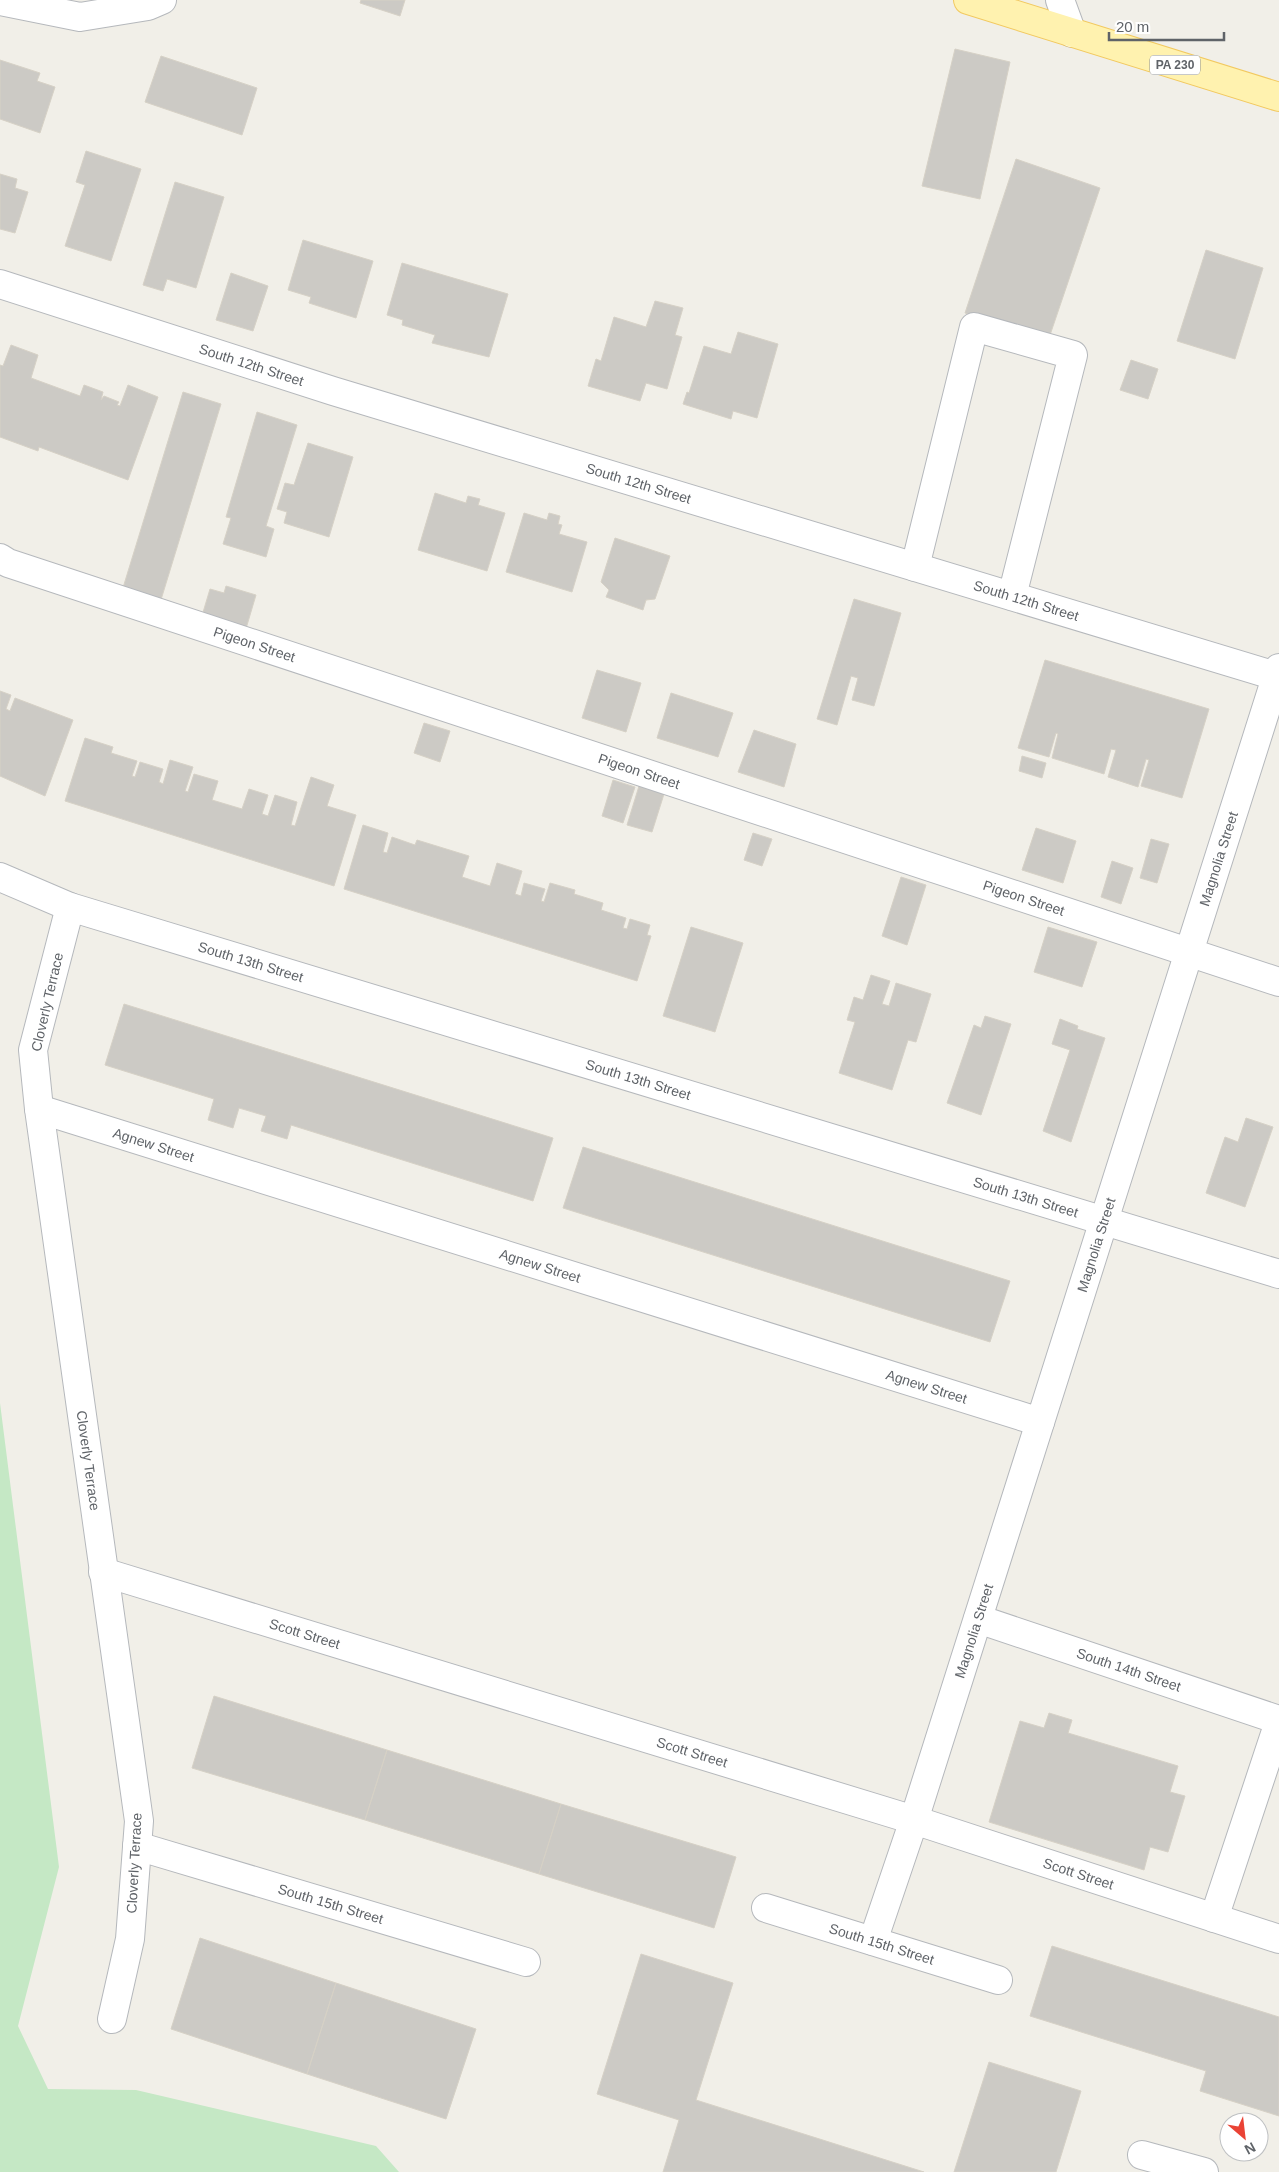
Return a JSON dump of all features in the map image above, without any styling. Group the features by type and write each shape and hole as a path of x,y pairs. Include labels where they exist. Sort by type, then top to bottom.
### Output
{"main road":[{"name":"PA 230","path":"968,0 1279,97"}],"street":[{"path":"0,1 80,18 148,6 162,0"},
{"path":"1060,0 1072,32"},
{"name":"South 12th Street","path":"0,284 333,391 1012,596 1278,674"},
{"path":"915,566 974,327 1073,355 1012,596"},
{"name":"Pigeon Street","path":"0,558 18,566 1279,982"},
{"name":"Magnolia Street","path":"873,1941 914,1820 1278,674"},
{"name":"South 13th Street","path":"0,876 70,907 1279,1274"},
{"name":"Cloverly Terrace","path":"70,907 33,1050 39,1109 139,1821 130,1939 112,2019"},
{"name":"Agnew Street","path":"39,1109 1040,1422"},
{"name":"Scott Street","path":"103,1572 914,1820 1279,1939"},
{"name":"South 14th Street","path":"978,1619 1279,1721"},
{"path":"1214,1918 1279,1721"},
{"name":"South 15th Street","path":"137,1846 526,1962"},
{"name":"South 15th Street","path":"766,1908 998,1980"},
{"path":"1142,2155 1204,2172"}],"green space":[{"path":"0,1403 59,1867 18,2026 48,2089 136,2090 376,2146 399,2172 0,2172"}],"building":[{"path":"361,0 405,0 400,16 360,3"},
{"path":"955,49 1010,62 980,199 922,186"},
{"path":"161,56 257,88 242,135 145,102"},
{"path":"0,60 40,73 37,81 55,87 40,133 0,119"},
{"path":"86,151 141,169 111,261 65,246 85,185 76,182"},
{"path":"1016,159 1100,188 1048,341 965,313"},
{"path":"0,174 17,179 15,188 28,192 15,233 0,229"},
{"path":"175,182 224,197 196,288 167,279 163,291 143,285"},
{"path":"303,240 373,261 356,318 309,303 311,297 288,290"},
{"path":"1206,250 1263,268 1235,359 1177,341"},
{"path":"402,263 508,294 489,357 432,343 435,335 402,325 403,320 387,315"},
{"path":"231,273 268,286 253,331 216,320"},
{"path":"655,301 683,308 675,335 682,337 667,389 646,383 640,401 588,386 596,359 601,361 614,317 646,327"},
{"path":"738,332 778,344 757,418 733,411 731,419 683,404 687,392 689,393 704,346 731,354"},
{"path":"11,345 38,355 31,378 80,396 84,385 103,392 101,400 104,396 119,402 117,405 120,406 128,385 158,397 128,480 39,447 38,451 0,437 0,365 3,366"},
{"path":"1131,360 1158,369 1148,399 1120,390"},
{"path":"183,392 221,404 160,603 122,591"},
{"path":"257,412 297,425 266,526 274,529 266,557 223,544 231,518 226,517"},
{"path":"308,443 353,457 329,537 284,523 287,512 277,509 285,483 294,485"},
{"path":"435,493 466,503 468,496 480,499 478,505 505,513 487,571 418,550"},
{"path":"524,513 547,520 549,513 560,516 558,524 562,525 559,534 587,542 572,592 506,572"},
{"path":"615,538 670,556 655,599 646,600 643,610 606,597 609,590 601,582"},
{"path":"226,586 256,595 245,632 201,619 210,589 224,593"},
{"path":"854,599 901,613 874,706 852,700 858,678 851,676 837,725 817,719"},
{"path":"1045,660 1209,709 1182,798 1141,786 1149,760 1146,759 1138,787 1108,777 1116,750 1111,749 1104,774 1052,758 1058,734 1056,733 1049,757 1018,748"},
{"path":"597,670 641,683 626,732 582,718"},
{"path":"0,691 11,695 6,709 10,711 15,698 73,720 45,796 0,776"},
{"path":"671,693 733,713 718,757 657,738"},
{"path":"424,723 450,731 440,762 414,753"},
{"path":"754,730 796,744 784,787 738,772"},
{"path":"85,738 113,747 111,753 137,761 132,776 135,777 140,762 163,769 159,782 163,784 170,760 193,767 185,791 188,792 194,774 218,781 212,800 242,809 249,789 268,795 262,814 268,816 275,795 297,802 291,825 295,826 311,777 334,785 327,806 356,815 334,886 65,801"},
{"path":"1022,756 1046,763 1042,778 1019,771"},
{"path":"613,780 635,787 623,823 602,816"},
{"path":"639,786 664,794 652,832 627,825"},
{"path":"363,825 388,833 383,852 387,853 392,837 415,845 417,840 469,856 462,877 490,886 497,863 522,871 515,894 521,896 524,883 545,889 541,901 544,902 550,883 575,890 574,894 603,903 601,910 626,918 623,928 627,929 630,919 650,925 647,935 651,936 637,981 344,889"},
{"path":"1036,828 1076,841 1063,883 1022,870"},
{"path":"753,833 772,839 762,866 744,860"},
{"path":"1151,839 1169,844 1157,883 1140,878"},
{"path":"1112,861 1133,868 1121,904 1101,897"},
{"path":"901,877 926,885 907,945 882,936"},
{"path":"691,927 743,943 715,1032 663,1016"},
{"path":"1048,927 1097,942 1082,987 1034,972"},
{"path":"871,975 890,981 882,1004 889,1006 896,983 931,994 916,1042 908,1040 892,1090 839,1073 855,1022 847,1020 854,997 863,1000"},
{"path":"124,1004 553,1138 533,1201 291,1125 287,1139 261,1131 266,1116 239,1108 233,1128 208,1120 214,1099 105,1065"},
{"path":"985,1016 1011,1024 981,1115 947,1103 974,1025 981,1028"},
{"path":"1060,1019 1078,1026 1077,1029 1105,1038 1071,1142 1043,1131 1070,1050 1052,1044"},
{"path":"1246,1118 1273,1127 1245,1207 1206,1193 1225,1137 1238,1142"},
{"path":"583,1147 1010,1281 990,1342 563,1208"},
{"path":"214,1696 387,1750 365,1820 192,1768"},
{"path":"1049,1713 1072,1720 1068,1733 1178,1766 1170,1792 1185,1796 1168,1852 1150,1847 1144,1870 989,1822 1020,1721 1044,1728"},
{"path":"387,1750 561,1804 539,1874 365,1820"},
{"path":"561,1804 736,1857 714,1928 539,1874"},
{"path":"200,1938 336,1983 307,2074 171,2029"},
{"path":"1052,1946 1279,2017 1279,2116 1200,2091 1206,2071 1030,2016"},
{"path":"641,1954 733,1983 696,2100 924,2172 663,2172 679,2120 597,2094"},
{"path":"336,1983 476,2029 446,2119 307,2074"},
{"path":"989,2062 1081,2091 1056,2172 954,2172"}]}
